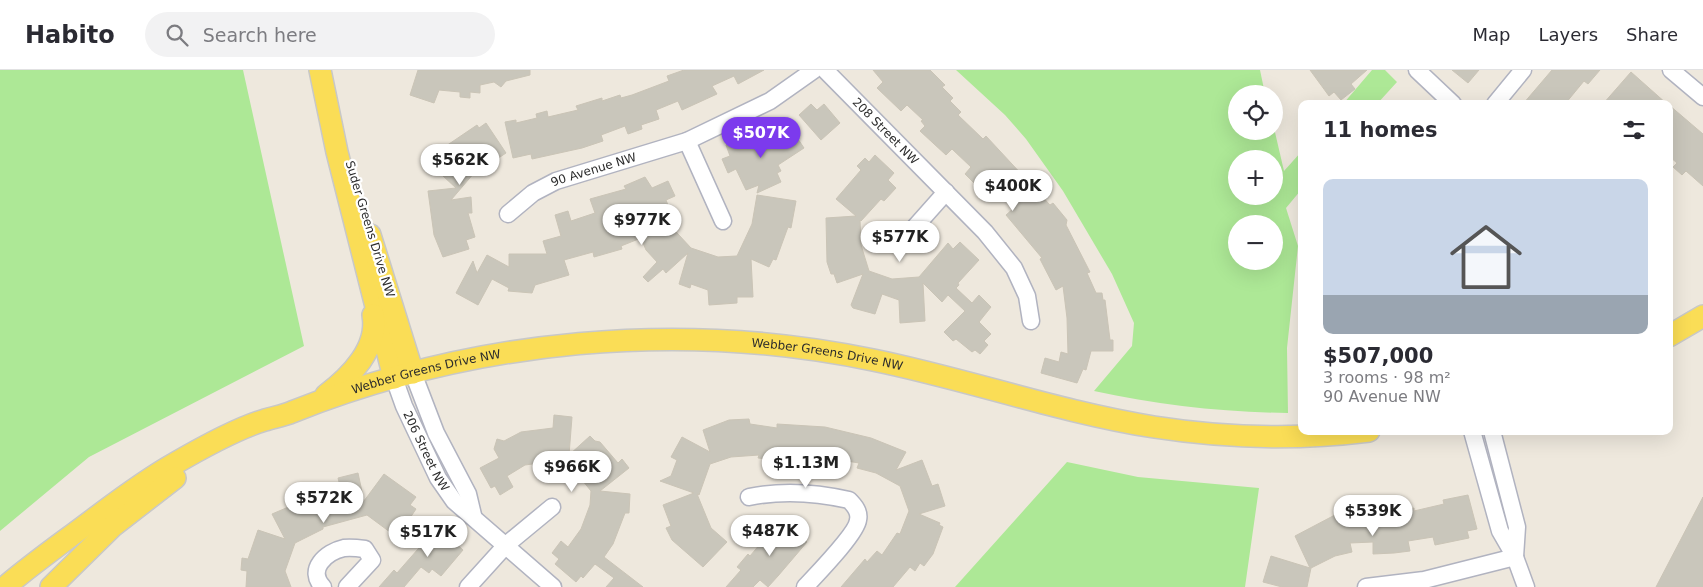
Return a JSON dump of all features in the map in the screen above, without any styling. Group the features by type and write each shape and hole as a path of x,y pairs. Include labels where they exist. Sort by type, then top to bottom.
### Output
{"main road":[{"name":"Suder Greens Drive NW","path":"322,78 336,152 367,276 403,375"},
{"name":"Suder Greens Drive NW","path":"322,78 403,375"},
{"path":"319,401 344,381 366,351 374,322 367,276"},
{"path":"1673,334 1703,316"},
{"name":"Webber Greens Drive NW","path":"5,587 46,553 152,477 190,455 262,420 287,414 319,401 403,375 478,358 578,343 678,339 736,342 873,360 1088,414 1174,430 1285,438 1321,435"},
{"name":"Webber Greens Drive NW","path":"51,587 113,526 156,491 187,470 225,451 267,435 287,414"}],"street":[{"name":"90 Avenue NW","path":"508,214 533,193 556,181 687,141 770,101 814,70"},
{"name":"208 Street NW","path":"825,70 985,232 1014,268 1028,296 1031,321"},
{"path":"1417,70 1449,100"},
{"path":"1498,100 1523,70"},
{"path":"1671,70 1703,98"},
{"path":"687,141 723,221"},
{"path":"906,237 946,192"},
{"name":"206 Street NW","path":"403,375 404,406 438,478 454,501 473,515 553,587"},
{"path":"1473,435 1500,531 1515,557 1523,585"},
{"path":"1493,435 1516,527 1515,557"},
{"path":"748,497 774,492 802,492 849,500 858,513 856,527 806,587"},
{"path":"468,587 506,545 552,507"},
{"path":"324,587 317,578 316,570 319,563 344,548 365,549 372,560 347,587"},
{"path":"1366,587 1424,580 1515,557"}],"green space":[{"path":"0,70 243,70 304,346 89,457 0,531"},
{"path":"956,70 1260,70 1263,85 1228,85 1228,140 1277,140 1279,150 1228,150 1228,205 1283,205 1283,167 1284,171 1298,155 1298,194 1286,208 1298,246 1287,348 1288,413 1190,407 1094,391 1132,346 1134,323 1112,274 1063,191 1026,139 1005,115"},
{"path":"1372,70 1385,70 1397,82 1381,100 1346,100"},
{"path":"1067,462 1138,477 1259,488 1245,587 955,587"}],"building":[{"path":"418,70 530,70 530,75 506,81 501,87 494,82 480,85 480,93 470,92 470,98 460,97 460,92 439,90 434,103 410,95"},
{"path":"684,70 764,70 738,84 734,76 712,86 717,94 682,110 678,101 656,110 659,119 641,125 642,129 628,134 625,126 601,135 603,141 582,148 532,159 531,154 513,158 505,122 516,120 516,123 537,118 536,114 547,111 548,117 578,110 576,106 602,98 602,101 620,95 621,98 632,95 669,81 667,76"},
{"path":"873,70 930,70 945,85 942,87 953,98 950,101 961,112 958,115 983,139 986,136 1050,205 1053,203 1067,220 1066,225 1090,272 1087,273 1096,293 1102,293 1103,300 1105,300 1110,340 1113,340 1113,351 1091,351 1086,370 1083,369 1077,383 1041,373 1045,358 1059,362 1061,352 1068,354 1067,318 1063,286 1056,290 1040,259 1042,258 1006,215 1014,208 999,191 991,200 965,174 971,167 952,149 946,155 920,131 925,126 921,121 923,120 907,105 901,111 877,88 883,82"},
{"path":"1310,70 1367,70 1351,84 1355,89 1341,100 1334,92 1329,96"},
{"path":"1452,70 1479,70 1468,83"},
{"path":"1552,70 1600,70 1588,84 1584,81 1568,100 1526,100"},
{"path":"1631,72 1662,100 1606,100"},
{"path":"811,104 817,110 824,104 840,123 821,140 799,115"},
{"path":"1673,108 1703,134 1703,186 1686,171 1682,175 1673,167 1677,163 1673,160"},
{"path":"486,123 506,153 482,169 480,166 451,200 471,197 472,213 468,213 475,237 466,240 469,249 443,257 434,235 428,191 456,188 430,164 446,146 477,125 479,128"},
{"path":"790,127 804,148 778,165 781,171 777,173 781,182 757,193 759,185 746,190 736,169 728,173 722,159 730,156 726,145 754,132 761,146"},
{"path":"875,155 894,173 888,180 896,188 884,201 881,199 860,220 861,245 869,271 892,279 919,277 948,243 953,249 960,242 979,260 958,283 959,285 956,288 972,303 979,295 991,307 979,322 991,334 984,341 988,345 980,354 975,350 972,352 956,339 953,341 944,332 965,311 948,295 942,302 923,283 925,321 900,323 899,300 882,294 875,314 853,308 851,305 863,274 837,283 834,274 831,274 827,262 826,218 856,216 836,199 861,170 857,166 865,158 869,162"},
{"path":"645,177 652,188 668,181 675,196 666,200 673,218 666,221 691,248 718,257 737,256 752,224 757,195 796,201 791,228 788,227 776,260 773,259 769,267 751,259 753,297 737,297 737,303 709,305 708,290 691,284 690,288 679,284 688,253 666,273 663,269 648,282 643,277 657,262 646,250 641,238 621,246 622,249 594,257 593,252 564,260 569,275 535,285 532,293 508,291 509,288 492,279 478,305 456,293 473,261 477,273 487,255 509,267 509,254 547,254 543,241 561,236 555,215 568,211 571,221 595,213 590,199 626,189 624,186"},
{"path":"554,415 572,417 569,455 590,436 595,441 600,442 618,463 622,459 629,468 600,491 630,494 629,513 625,513 613,544 604,557 643,587 606,587 614,578 595,564 583,578 581,576 576,582 555,564 559,559 552,553 561,541 568,547 581,529 590,505 591,491 570,465 547,462 525,465 507,476 513,487 500,495 495,486 491,488 480,468 499,458 494,449 497,439 504,441 521,432 553,428"},
{"path":"749,419 750,424 777,428 777,424 825,427 871,438 906,452 896,470 922,460 932,486 938,484 945,506 919,514 940,523 939,525 943,527 933,554 924,566 920,563 915,571 910,567 893,587 841,587 865,559 867,562 877,551 882,555 897,533 900,534 909,511 900,486 876,473 857,468 859,463 835,459 833,470 801,465 801,462 758,458 759,455 731,457 710,464 699,495 697,494 711,528 727,542 703,567 672,540 666,528 671,526 663,505 694,493 660,481 671,476 677,460 671,457 682,437 710,452 703,430 729,420"},
{"path":"358,473 364,501 384,474 416,497 410,505 416,509 404,527 401,525 394,535 367,515 323,527 323,529 295,543 285,571 291,587 246,587 247,571 241,570 242,558 248,559 258,530 285,539 272,514 326,491 328,486 342,494 338,478"},
{"path":"1468,495 1477,529 1467,531 1469,538 1435,545 1433,537 1408,541 1410,551 1373,554 1373,542 1350,543 1352,552 1335,556 1311,568 1307,587 1282,587 1263,582 1271,556 1310,568 1295,536 1333,516 1343,513 1344,516 1353,514 1353,516 1380,515 1414,508 1414,511 1444,504 1443,500"},
{"path":"1703,497 1703,587 1656,587"},
{"path":"788,516 803,529 798,534 807,542 778,576 768,587 760,580 753,587 726,587 741,570 737,567 748,554 750,556 766,537 777,547 776,523 782,523"},
{"path":"442,526 457,539 454,542 463,550 441,576 432,569 429,573 421,567 404,587 379,587 394,570 397,573 432,533 431,528"}]}
